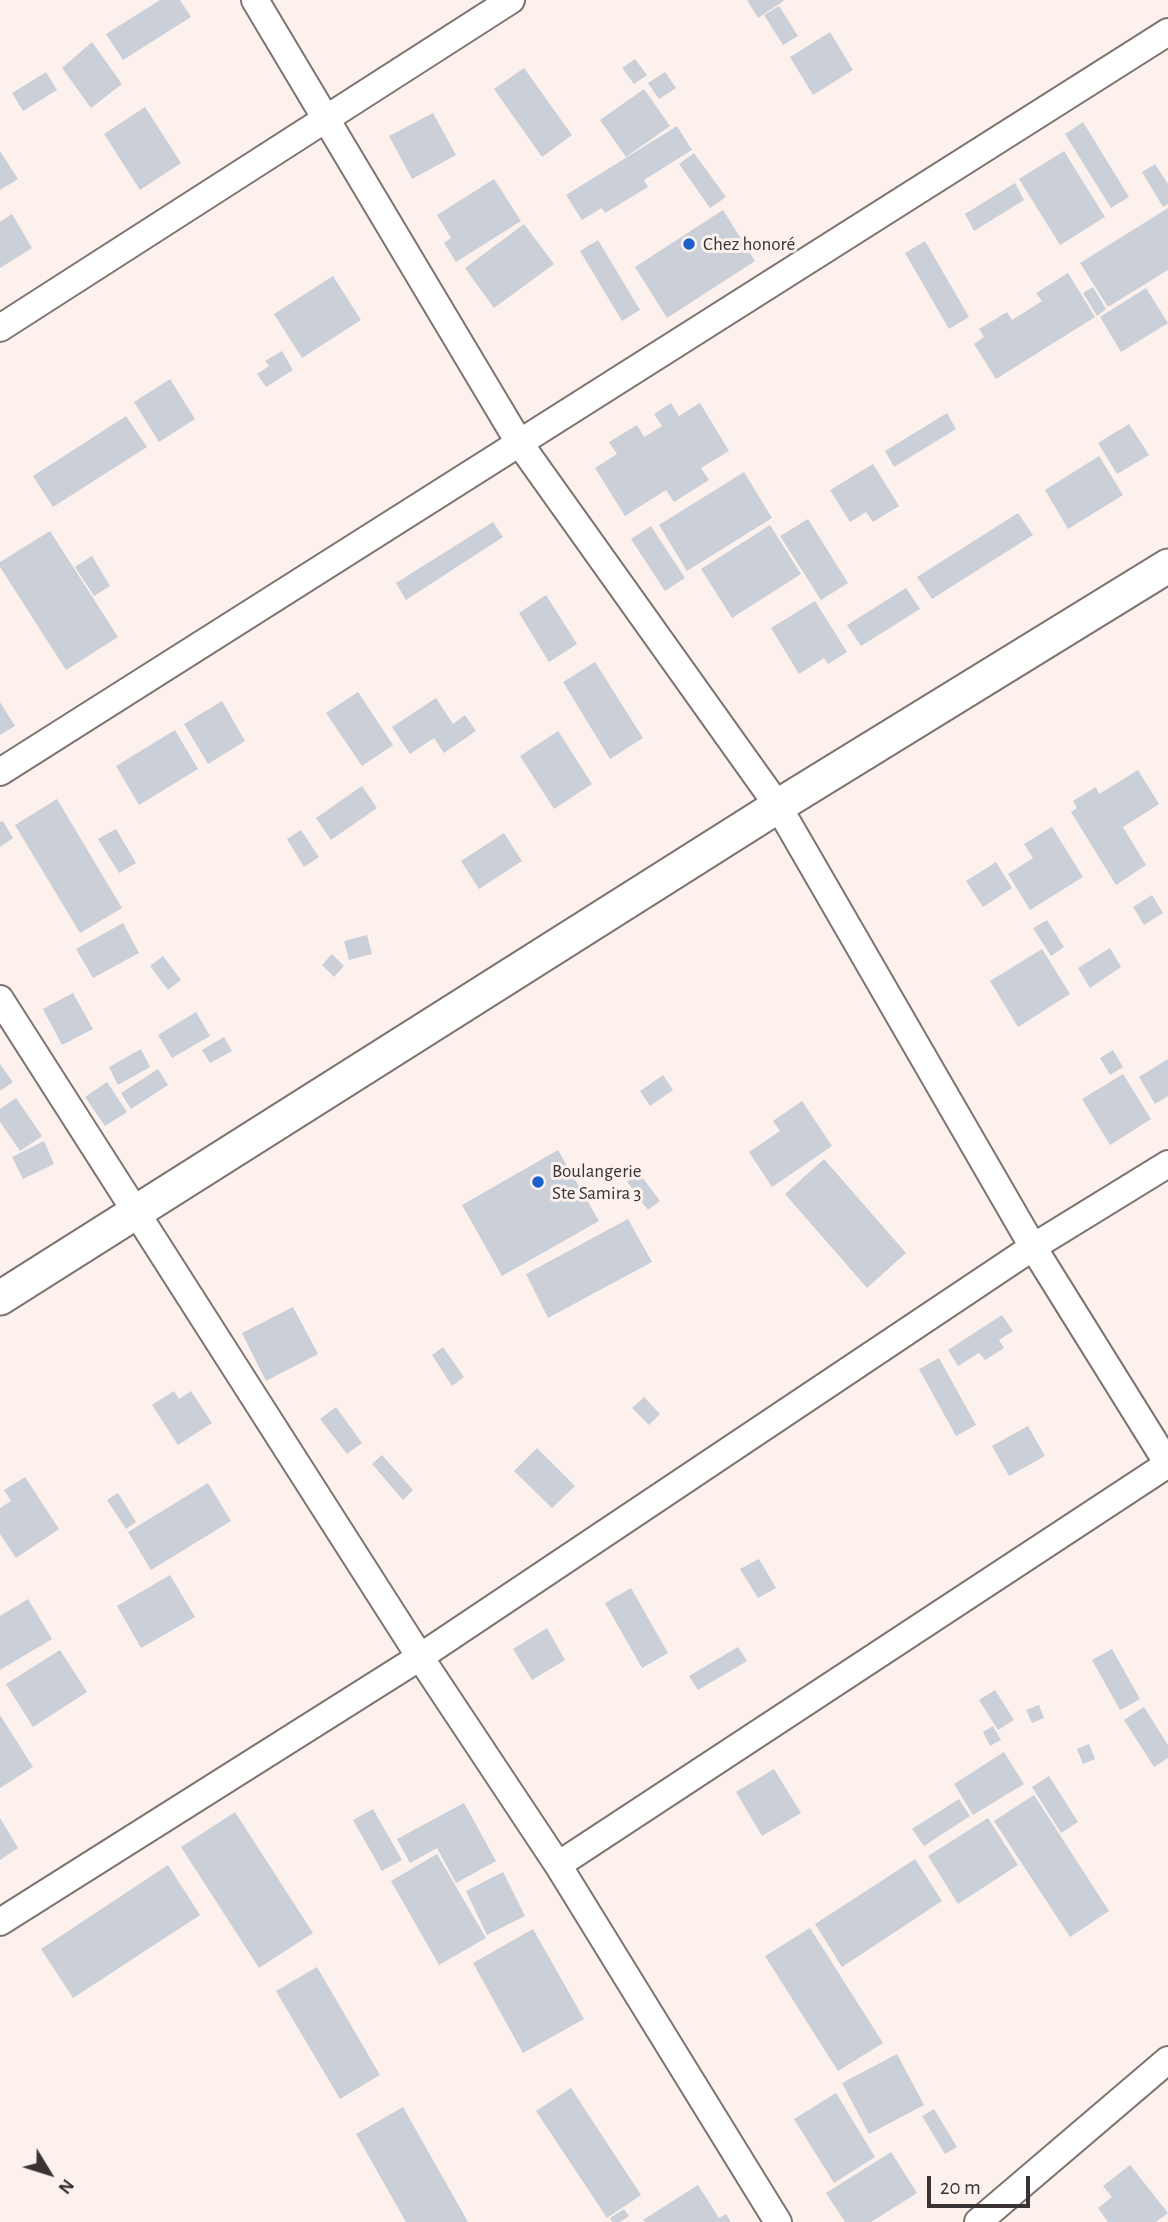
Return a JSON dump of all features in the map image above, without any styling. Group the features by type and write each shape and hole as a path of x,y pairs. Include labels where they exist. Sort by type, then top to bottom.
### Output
{"street":[{"path":"255,0 520,444 778,806 1033,1247 1168,1464 558,1865"},
{"path":"0,328 511,0"},
{"path":"0,772 1168,32"},
{"path":"0,1298 778,806 1168,566"},
{"path":"0,999 420,1657 558,1865 778,2222"},
{"path":"0,1922 420,1657 1033,1247 1168,1164"},
{"path":"978,2222 1168,2060"}],"building":[{"path":"160,0 180,0 191,17 123,60 106,34"},
{"path":"747,0 785,0 758,18"},
{"path":"779,6 798,36 783,45 764,15"},
{"path":"830,32 853,70 813,95 790,57"},
{"path":"92,42 122,84 91,108 62,68"},
{"path":"635,59 647,75 634,84 622,68"},
{"path":"524,68 572,135 542,157 494,89"},
{"path":"46,72 57,90 23,111 12,93"},
{"path":"665,72 676,88 659,99 648,83"},
{"path":"644,89 670,126 626,157 600,120"},
{"path":"145,107 181,163 140,190 104,134"},
{"path":"433,113 456,155 412,179 389,136"},
{"path":"1083,122 1129,197 1111,208 1065,134"},
{"path":"677,126 692,150 644,180 648,187 605,213 602,208 582,220 566,195"},
{"path":"0,151 18,179 0,190"},
{"path":"1064,151 1105,217 1060,245 1019,179"},
{"path":"694,153 726,197 710,208 679,164"},
{"path":"1155,164 1168,184 1168,204 1163,207 1142,172"},
{"path":"494,179 521,221 456,262 444,243 451,238 437,215"},
{"path":"1015,183 1024,200 974,231 965,214"},
{"path":"1168,208 1168,270 1108,307 1080,263"},
{"path":"723,210 755,261 667,318 635,267"},
{"path":"12,214 32,248 0,268 0,222"},
{"path":"524,224 554,264 494,308 465,268"},
{"path":"598,240 640,310 622,321 580,251"},
{"path":"925,241 969,317 949,329 905,253"},
{"path":"1068,273 1095,317 996,379 974,344 984,337 979,329 1007,312 1012,320 1042,301 1036,293"},
{"path":"333,276 361,320 302,358 274,314"},
{"path":"1093,287 1106,309 1097,316 1083,293"},
{"path":"1146,288 1168,323 1121,352 1100,317"},
{"path":"282,351 293,370 266,387 257,374 269,366 265,361"},
{"path":"170,379 195,419 159,442 134,402"},
{"path":"671,403 679,416 700,403 729,451 701,468 709,480 674,502 666,490 625,516 595,468 617,454 609,442 637,425 644,437 662,426 654,414"},
{"path":"947,413 956,429 894,467 885,451"},
{"path":"126,416 147,447 53,507 33,476"},
{"path":"1129,424 1149,455 1117,474 1098,443"},
{"path":"1099,456 1123,495 1068,529 1045,490"},
{"path":"873,464 899,506 873,522 866,512 850,522 830,490"},
{"path":"744,472 772,518 687,571 659,525"},
{"path":"1018,513 1033,535 932,599 917,577"},
{"path":"808,519 848,583 821,600 780,536"},
{"path":"493,522 503,537 406,600 396,583"},
{"path":"770,525 801,574 732,618 701,569"},
{"path":"651,526 685,578 665,591 631,539"},
{"path":"50,531 118,637 66,670 0,567 0,562"},
{"path":"92,556 110,586 94,596 75,567"},
{"path":"906,588 920,609 861,646 847,625"},
{"path":"546,595 577,644 549,662 519,613"},
{"path":"815,601 847,652 828,664 824,658 799,674 771,628"},
{"path":"595,662 643,738 610,759 563,682"},
{"path":"358,692 393,745 362,766 326,713"},
{"path":"436,698 453,724 465,715 476,731 444,753 434,738 410,754 392,727"},
{"path":"222,701 245,741 208,764 184,724"},
{"path":"0,702 15,726 0,735"},
{"path":"175,730 198,769 139,805 116,766"},
{"path":"558,731 592,784 554,809 520,756"},
{"path":"1138,770 1159,804 1123,827 1146,865 1116,885 1071,812 1077,808 1073,801 1096,787 1099,794"},
{"path":"362,786 377,808 331,840 316,818"},
{"path":"57,799 122,908 80,933 15,825"},
{"path":"3,821 13,838 0,847 0,822"},
{"path":"1052,827 1083,877 1030,910 1008,874 1033,858 1024,844"},
{"path":"116,829 136,863 119,873 98,839"},
{"path":"301,830 319,857 304,867 287,839"},
{"path":"504,833 522,861 479,889 461,861"},
{"path":"996,862 1012,888 983,907 966,881"},
{"path":"1152,895 1163,913 1144,925 1133,907"},
{"path":"1047,920 1064,947 1051,956 1033,928"},
{"path":"123,923 139,953 93,978 76,949"},
{"path":"367,935 372,954 349,960 344,941"},
{"path":"1110,948 1121,967 1090,988 1078,968"},
{"path":"1042,949 1070,994 1018,1027 990,981"},
{"path":"332,954 344,966 334,977 322,965"},
{"path":"163,956 181,980 168,990 150,966"},
{"path":"73,993 93,1029 62,1045 43,1009"},
{"path":"196,1012 210,1036 172,1058 158,1035"},
{"path":"224,1037 232,1051 210,1063 202,1050"},
{"path":"141,1049 150,1067 118,1085 109,1067"},
{"path":"1113,1050 1123,1067 1110,1075 1100,1058"},
{"path":"1168,1059 1168,1096 1155,1104 1139,1077"},
{"path":"0,1064 13,1082 0,1091"},
{"path":"158,1069 168,1085 131,1109 121,1093"},
{"path":"1123,1074 1151,1119 1110,1145 1082,1099"},
{"path":"663,1075 673,1090 650,1106 640,1091"},
{"path":"107,1082 127,1112 105,1126 85,1097"},
{"path":"16,1098 42,1136 20,1151 0,1122 0,1109"},
{"path":"802,1101 832,1146 772,1187 749,1152 780,1131 773,1121"},
{"path":"44,1141 54,1164 23,1179 12,1157"},
{"path":"558,1150 599,1221 502,1276 462,1205"},
{"path":"824,1159 906,1253 867,1288 785,1194"},
{"path":"639,1173 660,1201 648,1210 627,1182"},
{"path":"628,1219 652,1262 548,1318 526,1274"},
{"path":"293,1307 318,1354 266,1381 242,1333"},
{"path":"1002,1315 1013,1331 999,1340 1004,1348 985,1360 979,1353 958,1366 948,1350"},
{"path":"443,1347 464,1377 452,1386 432,1355"},
{"path":"939,1358 976,1425 956,1436 919,1369"},
{"path":"174,1391 179,1399 191,1391 212,1423 178,1445 152,1405"},
{"path":"644,1397 660,1414 649,1425 632,1408"},
{"path":"336,1407 362,1443 347,1454 320,1419"},
{"path":"1028,1426 1045,1456 1009,1476 992,1446"},
{"path":"537,1448 575,1486 552,1508 514,1471"},
{"path":"382,1455 413,1490 403,1500 372,1464"},
{"path":"25,1477 59,1529 16,1558 0,1534 0,1508 11,1501 4,1490"},
{"path":"208,1483 231,1521 151,1570 128,1532"},
{"path":"118,1493 136,1522 126,1529 107,1500"},
{"path":"759,1559 776,1588 758,1598 740,1569"},
{"path":"170,1575 195,1617 141,1648 117,1606"},
{"path":"631,1588 668,1653 642,1668 605,1603"},
{"path":"28,1599 52,1639 0,1670 0,1616"},
{"path":"547,1628 565,1660 532,1680 513,1649"},
{"path":"738,1647 747,1661 698,1690 689,1676"},
{"path":"1112,1649 1140,1699 1120,1710 1092,1660"},
{"path":"60,1650 87,1692 33,1727 6,1684"},
{"path":"995,1690 1014,1720 998,1730 979,1700"},
{"path":"1039,1705 1044,1718 1032,1723 1026,1710"},
{"path":"1144,1707 1168,1745 1168,1758 1154,1767 1124,1720"},
{"path":"0,1715 33,1767 0,1788"},
{"path":"993,1726 1001,1740 990,1746 983,1732"},
{"path":"1089,1744 1095,1759 1083,1764 1077,1749"},
{"path":"1004,1752 1024,1784 973,1815 954,1784"},
{"path":"774,1769 801,1813 762,1836 736,1792"},
{"path":"1049,1776 1078,1822 1061,1833 1032,1787"},
{"path":"1034,1795 1109,1911 1070,1937 994,1821"},
{"path":"959,1799 970,1816 924,1846 912,1829"},
{"path":"464,1803 496,1861 456,1883 437,1848 410,1863 397,1839"},
{"path":"373,1809 402,1860 382,1871 353,1820"},
{"path":"235,1812 313,1933 259,1968 181,1847"},
{"path":"0,1818 18,1848 0,1860"},
{"path":"988,1818 1018,1865 958,1904 928,1856"},
{"path":"437,1854 486,1938 439,1965 391,1881"},
{"path":"915,1859 942,1901 842,1967 815,1924"},
{"path":"168,1865 200,1915 73,1998 41,1949"},
{"path":"503,1872 525,1916 487,1935 466,1891"},
{"path":"810,1928 883,2043 838,2071 765,1956"},
{"path":"533,1929 584,2019 523,2053 473,1963"},
{"path":"317,1967 380,2075 340,2099 276,1991"},
{"path":"897,2054 924,2105 869,2134 842,2083"},
{"path":"571,2088 641,2195 607,2218 536,2111"},
{"path":"836,2093 875,2157 834,2183 794,2119"},
{"path":"403,2107 468,2222 406,2222 356,2134"},
{"path":"934,2109 957,2147 945,2154 922,2116"},
{"path":"891,2152 917,2193 871,2222 845,2222 826,2193"},
{"path":"1130,2165 1168,2213 1156,2222 1108,2222 1098,2208 1112,2197 1103,2186"},
{"path":"698,2185 719,2218 726,2214 731,2222 643,2220"},
{"path":"624,2209 629,2216 620,2222 612,2222 610,2218"}],"place":[{"name":"Chez honoré","path":"689,244"},
{"name":"Boulangerie Ste Samira 3","path":"538,1182"}]}
